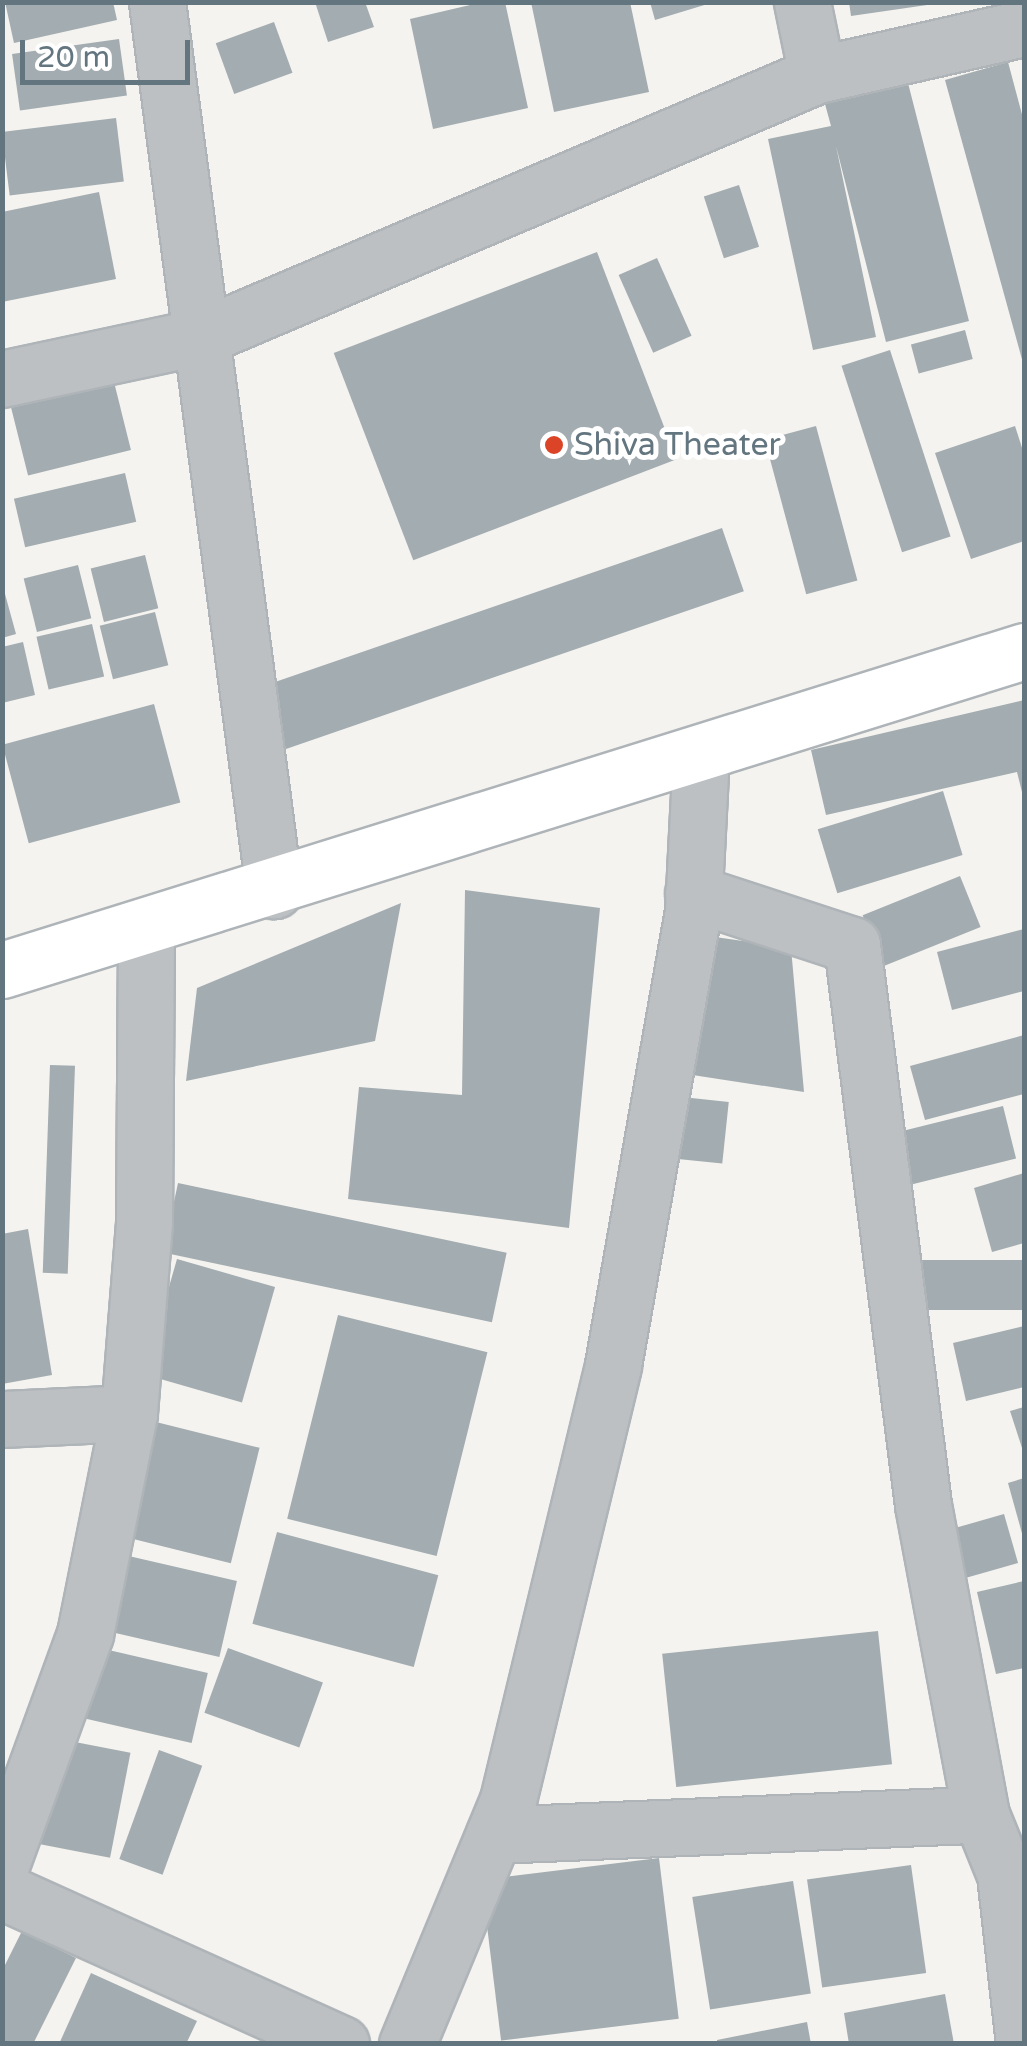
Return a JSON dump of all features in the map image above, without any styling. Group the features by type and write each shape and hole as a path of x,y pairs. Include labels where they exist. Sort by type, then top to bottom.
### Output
{"street":[{"path":"157,2 274,890"},
{"path":"802,2 817,75"},
{"path":"2,378 203,336 817,75 1024,28"},
{"path":"2,970 146,931 1024,651"},
{"path":"407,2044 494,1835 613,1365 693,893 701,754"},
{"path":"693,893 852,946 923,1505 981,1815 1006,1874 1024,2044"},
{"path":"2,1862 85,1634 128,1413 144,1223 146,931"},
{"path":"2,1418 128,1413"},
{"path":"494,1835 981,1815"},
{"path":"2,1891 341,2044"}],"building":[{"path":"5,2 113,2 117,20 14,43"},
{"path":"315,2 365,2 374,27 328,42"},
{"path":"483,2 505,2 528,108 433,129 410,19"},
{"path":"531,2 630,2 649,92 554,112"},
{"path":"650,2 711,2 711,3 655,20"},
{"path":"849,2 927,2 927,5 851,16"},
{"path":"274,22 292,73 234,94 216,43"},
{"path":"119,39 127,95 20,110 12,54"},
{"path":"1008,62 1024,122 1023,363 945,80"},
{"path":"908,83 969,321 886,342 836,146 876,337 813,350 768,139 831,126 825,104"},
{"path":"116,118 124,182 10,196 2,132"},
{"path":"739,185 759,247 724,258 704,196"},
{"path":"99,192 116,279 2,302 2,212"},
{"path":"597,252 677,459 413,560 334,353"},
{"path":"657,258 692,336 653,353 619,275"},
{"path":"965,330 973,359 919,373 911,344"},
{"path":"890,350 951,536 902,552 841,366"},
{"path":"114,382 131,450 28,476 11,408"},
{"path":"816,426 857,581 806,594 765,440"},
{"path":"1015,426 1024,454 1024,541 971,559 935,453"},
{"path":"125,473 136,522 25,547 14,499"},
{"path":"722,528 744,591 282,750 261,687"},
{"path":"145,555 158,608 104,622 91,569"},
{"path":"78,565 91,618 37,632 24,579"},
{"path":"2,583 16,634 2,638"},
{"path":"155,612 168,665 113,679 100,626"},
{"path":"92,624 104,677 49,689 36,637"},
{"path":"23,642 35,695 2,703 2,647"},
{"path":"1024,700 1024,800 1017,772 826,815 811,750"},
{"path":"154,704 180,803 29,843 2,745"},
{"path":"943,791 963,855 837,893 818,829"},
{"path":"960,876 981,927 883,966 863,915"},
{"path":"465,890 600,908 569,1228 348,1199 359,1087 462,1095"},
{"path":"401,903 375,1041 186,1081 197,988"},
{"path":"1024,929 1024,991 952,1010 937,952"},
{"path":"708,936 791,948 804,1092 686,1074"},
{"path":"1024,1035 1024,1094 925,1120 910,1066"},
{"path":"50,1065 75,1066 68,1274 43,1273"},
{"path":"682,1097 729,1102 722,1164 676,1159"},
{"path":"1003,1106 1016,1158 905,1186 892,1134"},
{"path":"1024,1173 1024,1243 992,1252 974,1188"},
{"path":"178,1183 507,1253 492,1322 163,1252"},
{"path":"28,1229 52,1375 2,1384 2,1234"},
{"path":"177,1259 275,1287 242,1402 144,1374"},
{"path":"920,1260 1024,1260 1024,1310 920,1310"},
{"path":"338,1315 487,1352 437,1556 287,1519"},
{"path":"1024,1326 1024,1387 966,1401 953,1343"},
{"path":"1024,1407 1024,1454 1010,1411"},
{"path":"148,1420 260,1448 231,1563 119,1535"},
{"path":"1024,1478 1024,1537 1023,1537 1008,1483"},
{"path":"1004,1514 1018,1563 958,1580 944,1531"},
{"path":"277,1532 438,1575 414,1667 252,1624"},
{"path":"120,1554 237,1581 219,1657 102,1630"},
{"path":"1024,1581 1024,1668 996,1674 977,1592"},
{"path":"878,1631 892,1764 676,1787 662,1654"},
{"path":"87,1645 208,1673 192,1743 71,1715"},
{"path":"228,1648 323,1683 299,1747 204,1713"},
{"path":"49,1737 130,1753 110,1858 29,1842"},
{"path":"159,1750 202,1766 163,1875 119,1859"},
{"path":"659,1858 679,2019 501,2041 481,1880"},
{"path":"911,1865 926,1973 822,1988 807,1880"},
{"path":"793,1881 811,1994 710,2010 692,1897"},
{"path":"22,1931 76,1958 33,2044 2,2044 2,1971"},
{"path":"91,1973 197,2021 186,2044 59,2044"},
{"path":"945,1994 954,2044 849,2044 844,2013"},
{"path":"807,2022 811,2044 717,2044 717,2040"}],"place":[{"name":"Shiva Theater","path":"554,445"}]}
